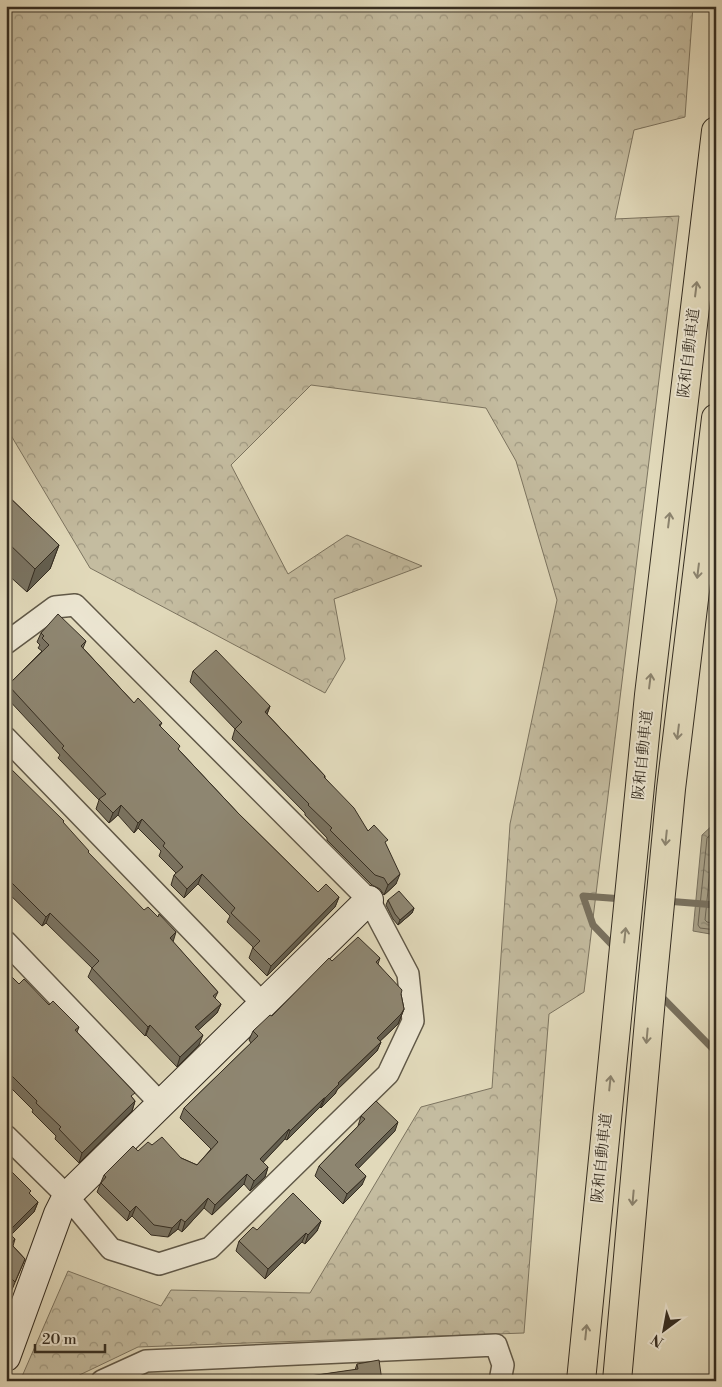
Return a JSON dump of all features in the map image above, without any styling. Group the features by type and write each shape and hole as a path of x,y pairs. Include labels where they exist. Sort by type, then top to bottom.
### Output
{"highway":[{"name":"阪和自動車道","path":"581,1381 650,686 716,131"},
{"path":"617,1381 671,790 716,418"}],"street":[{"path":"6,643 55,607 75,605 369,900 408,974 413,1021 388,1074 210,1248 159,1264 111,1249 67,1196 6,1136"},
{"path":"6,738 263,1004"},
{"path":"6,1358 11,1326 67,1196 369,900"},
{"path":"6,942 161,1104"},
{"path":"102,1381 146,1361 496,1345 504,1366 500,1381"}],"green space":[{"path":"6,6 693,6 685,117 634,130 615,219 679,216 584,992 549,1014 524,1333 138,1347 67,1381 20,1381 68,1271 161,1306 171,1290 310,1293 421,1107 492,1088 510,824 557,600 516,461 486,408 311,385 231,465 288,574 347,535 422,566 334,599 345,659 325,693 90,568 6,427"}],"water":[{"path":"716,822 716,935 693,931 702,835"}],"building":[{"path":"6,494 59,545 35,569 6,541"},
{"path":"58,614 86,641 81,646 134,703 138,698 162,723 159,725 180,746 178,749 238,813 318,892 326,884 339,897 271,966 253,948 260,941 231,913 235,908 202,874 187,889 174,875 183,867 163,846 165,843 142,819 138,823 121,805 113,813 99,799 106,794 62,748 64,746 8,685 49,645 42,638 44,636 41,633"},
{"path":"216,650 270,706 265,712 354,808 368,831 374,825 388,840 385,842 400,874 388,885 384,878 375,875 330,830 332,828 235,729 242,722 193,671"},
{"path":"6,764 64,821 88,852 144,910 148,907 158,917 159,914 176,932 170,938 218,992 213,996 221,1004 195,1027 203,1035 180,1057 150,1025 148,1027 92,968 99,961 50,913 46,917 6,877"},
{"path":"399,891 414,908 400,920 388,900"},
{"path":"358,937 380,958 376,962 402,990 404,1009 377,1038 381,1042 260,1159 268,1167 254,1181 247,1174 215,1205 208,1198 185,1222 181,1219 172,1228 154,1225 136,1206 130,1212 101,1183 106,1177 104,1175 133,1146 138,1151 148,1142 152,1145 162,1137 181,1158 197,1165 218,1142 184,1108 258,1036 253,1031 270,1015 272,1016 329,958 332,961"},
{"path":"6,971 19,984 24,979 49,1005 53,1001 79,1027 75,1030 135,1093 131,1096 135,1101 82,1153 59,1129 61,1127 6,1070"},
{"path":"376,1101 398,1122 355,1165 366,1176 347,1194 319,1166 365,1119 361,1116"},
{"path":"6,1166 31,1191 29,1193 38,1202 8,1232 15,1239 11,1244 25,1259 15,1282 6,1273"},
{"path":"293,1193 321,1221 308,1235 306,1233 268,1269 239,1241 253,1227 257,1230"},
{"path":"379,1360 382,1381 296,1381 296,1378 358,1369 357,1364"}],"waterway":[{"path":"616,949 593,925 583,896 623,899"},
{"path":"666,901 716,905"},
{"path":"658,993 716,1052"}]}
